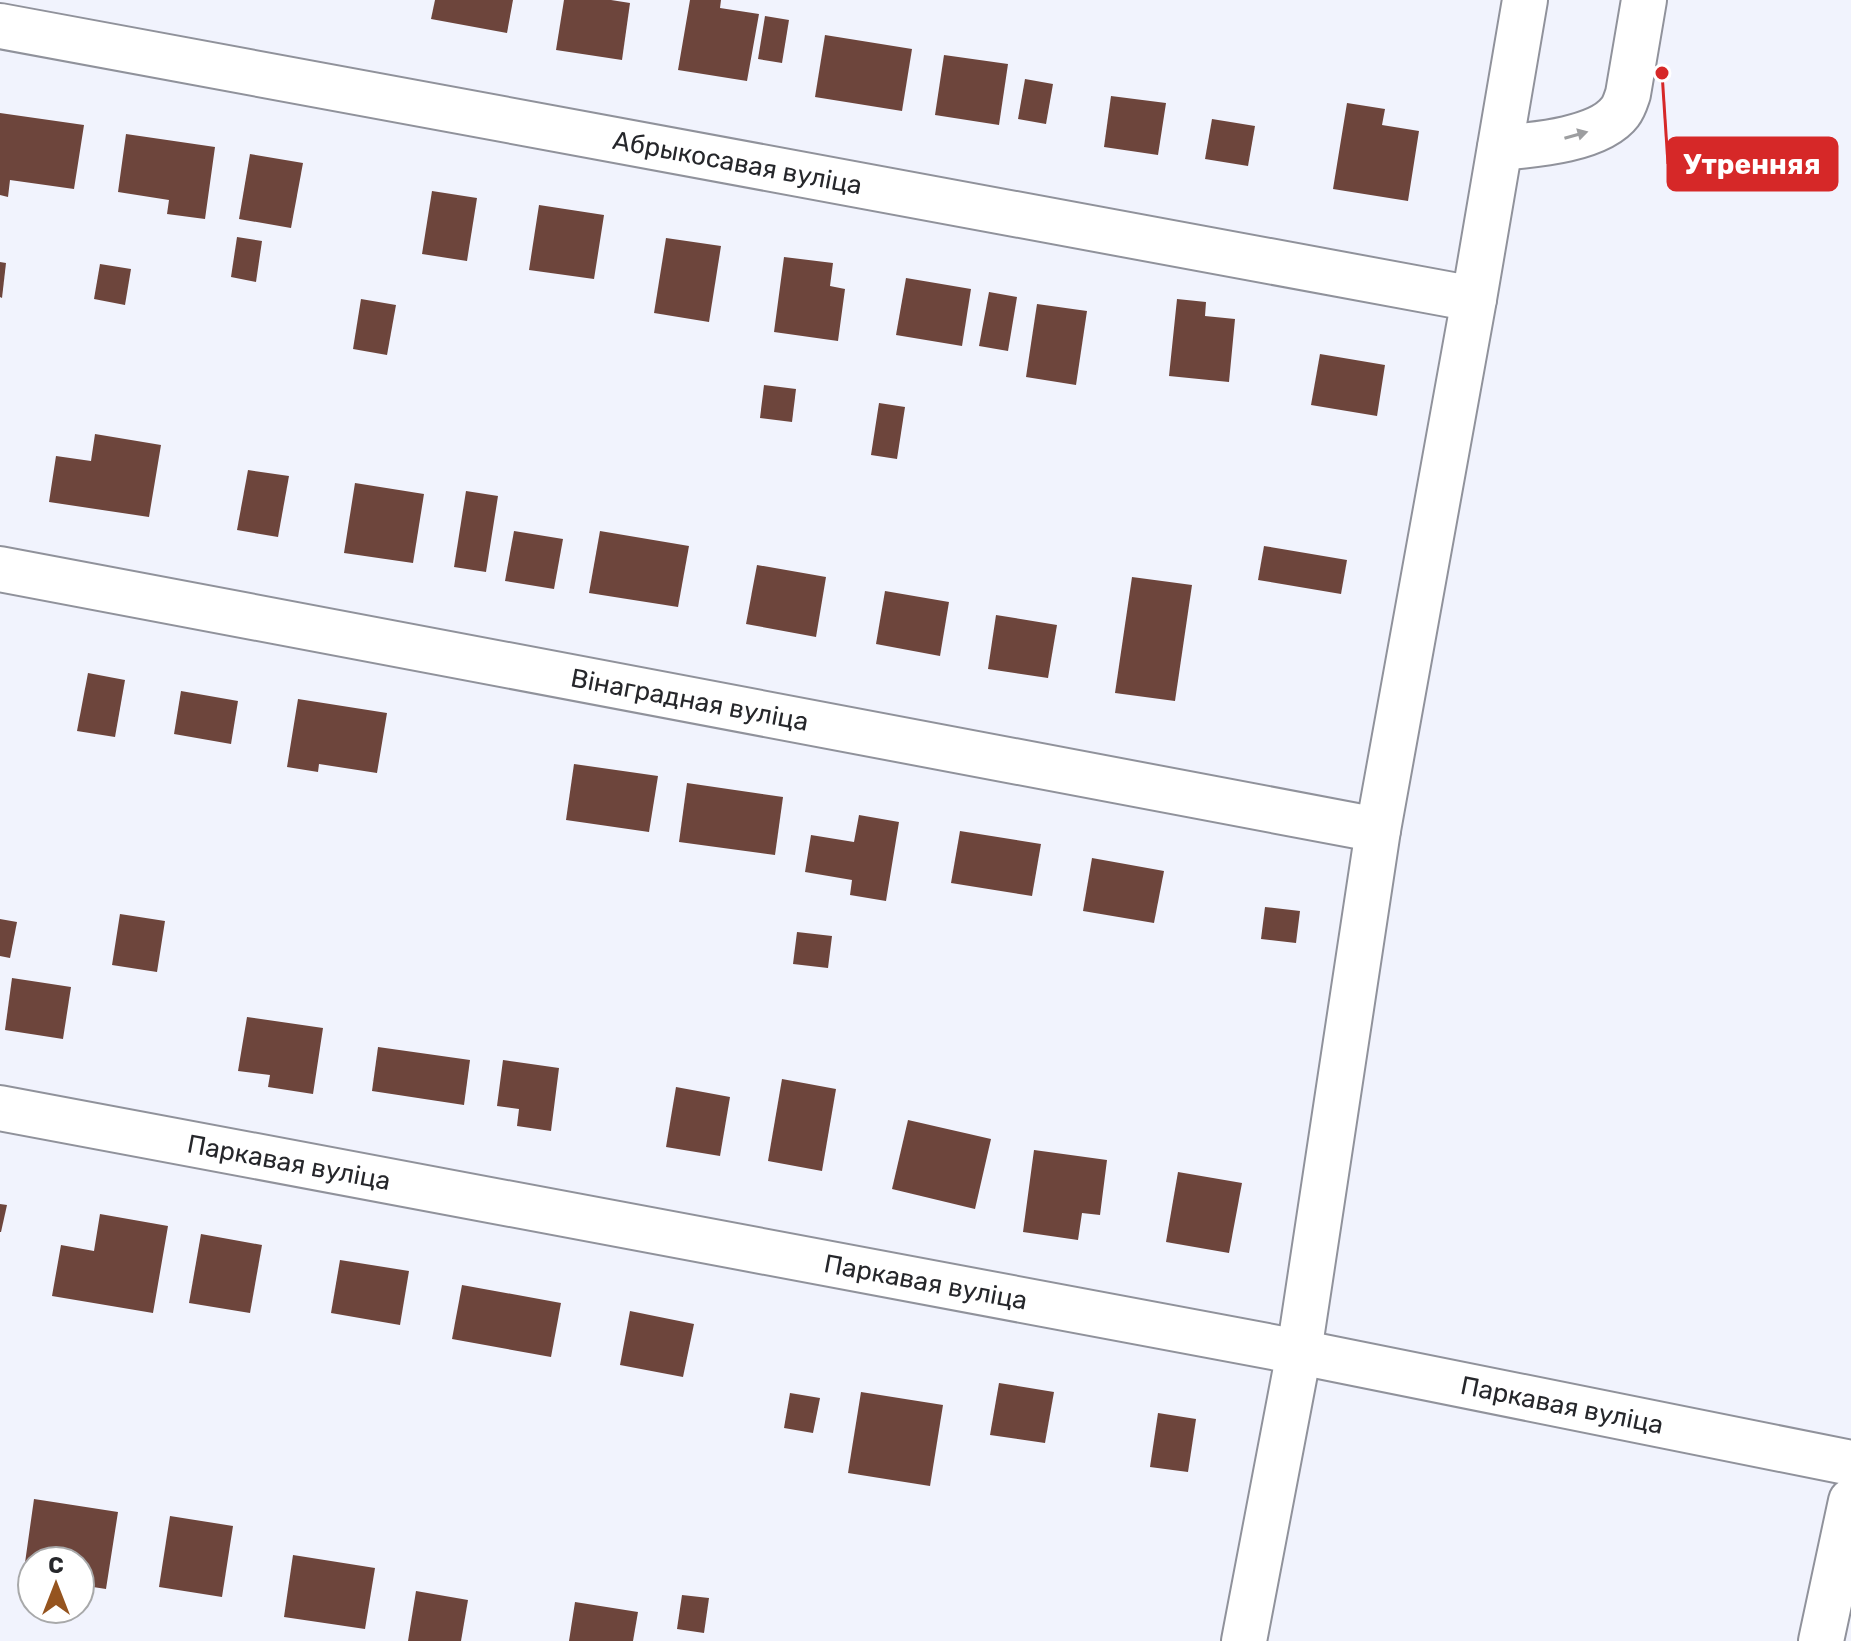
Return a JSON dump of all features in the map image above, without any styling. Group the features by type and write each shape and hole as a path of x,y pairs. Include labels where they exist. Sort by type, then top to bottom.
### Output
{"street":[{"path":"1244,1641 1299,1352 1378,830 1525,0"},
{"path":"1500,148 1574,137 1593,131 1617,116 1628,94 1644,0"},
{"name":"Абрыкосавая вуліца","path":"0,26 1474,299"},
{"name":"Вінаградная вуліца","path":"0,569 1378,830"},
{"name":"Паркавая вуліца","path":"0,1108 1299,1352 1851,1463"},
{"path":"1821,1641 1851,1501"}],"building":[{"path":"435,0 513,0 507,33 431,19"},
{"path":"564,0 630,3 622,60 556,50"},
{"path":"690,0 721,0 720,8 759,14 747,81 678,70"},
{"path":"765,16 789,20 782,63 758,59"},
{"path":"825,35 912,49 902,111 815,97"},
{"path":"944,55 1008,64 999,125 935,115"},
{"path":"1025,79 1053,84 1046,124 1018,119"},
{"path":"1111,96 1166,103 1158,155 1104,147"},
{"path":"1347,103 1385,109 1382,125 1419,131 1408,201 1333,189"},
{"path":"0,113 84,125 74,189 10,180 8,197 0,195"},
{"path":"1212,119 1255,126 1248,166 1205,159"},
{"path":"126,134 215,147 205,219 167,214 169,200 118,192"},
{"path":"250,154 303,163 291,228 239,219"},
{"path":"432,191 477,198 467,261 422,254"},
{"path":"539,205 604,215 594,279 529,270"},
{"path":"237,237 262,241 256,282 231,277"},
{"path":"666,238 721,246 709,322 654,313"},
{"path":"784,257 833,263 830,286 845,289 838,341 774,332"},
{"path":"0,262 6,263 2,298 0,297"},
{"path":"100,264 131,269 125,305 94,299"},
{"path":"906,278 971,289 962,346 896,335"},
{"path":"989,292 1017,297 1008,351 979,346"},
{"path":"361,299 396,305 387,355 353,349"},
{"path":"1177,299 1206,302 1205,316 1235,319 1229,382 1169,376"},
{"path":"1037,304 1087,311 1076,385 1026,377"},
{"path":"1320,354 1385,365 1377,416 1311,405"},
{"path":"764,385 796,389 792,422 760,418"},
{"path":"879,403 905,407 897,459 871,455"},
{"path":"95,434 161,445 149,517 49,502 56,456 91,461"},
{"path":"248,470 289,476 278,537 237,530"},
{"path":"355,483 424,494 413,563 344,553"},
{"path":"466,491 498,496 486,572 454,567"},
{"path":"514,531 563,539 554,589 505,581"},
{"path":"600,531 689,546 678,607 589,593"},
{"path":"1264,546 1347,560 1341,594 1258,580"},
{"path":"757,565 826,577 816,637 746,624"},
{"path":"1132,577 1192,585 1175,701 1115,693"},
{"path":"885,591 949,602 940,656 876,644"},
{"path":"996,615 1057,625 1048,678 988,669"},
{"path":"88,673 125,680 115,737 77,731"},
{"path":"181,691 238,701 231,744 174,734"},
{"path":"298,699 387,713 377,773 319,764 318,772 287,767"},
{"path":"574,764 658,776 649,832 566,820"},
{"path":"687,783 783,797 775,855 679,842"},
{"path":"859,815 899,822 886,901 850,895 852,880 805,872 811,835 854,842"},
{"path":"960,831 1041,844 1032,896 951,883"},
{"path":"1092,858 1164,871 1154,923 1083,911"},
{"path":"1265,907 1300,911 1296,943 1261,939"},
{"path":"120,914 165,921 157,972 112,965"},
{"path":"0,919 17,922 10,958 0,956"},
{"path":"797,932 832,936 828,968 793,964"},
{"path":"12,978 71,987 63,1039 5,1030"},
{"path":"247,1017 323,1028 313,1094 268,1087 270,1075 238,1071"},
{"path":"378,1047 470,1060 464,1105 372,1091"},
{"path":"503,1060 559,1068 551,1131 517,1126 519,1109 497,1106"},
{"path":"782,1079 836,1089 822,1171 768,1161"},
{"path":"676,1087 730,1097 720,1156 666,1147"},
{"path":"908,1120 991,1139 975,1209 892,1189"},
{"path":"1034,1150 1107,1160 1100,1215 1082,1213 1078,1240 1023,1232"},
{"path":"1178,1172 1242,1183 1229,1253 1166,1242"},
{"path":"0,1204 7,1205 1,1232 0,1232"},
{"path":"100,1214 168,1226 153,1313 52,1296 61,1245 94,1251"},
{"path":"201,1234 262,1245 250,1313 189,1303"},
{"path":"340,1260 409,1271 400,1325 331,1313"},
{"path":"462,1285 561,1303 551,1357 452,1339"},
{"path":"630,1311 694,1324 683,1377 620,1365"},
{"path":"999,1383 1054,1392 1045,1443 990,1435"},
{"path":"861,1392 943,1405 930,1486 848,1473"},
{"path":"790,1393 820,1398 813,1433 784,1428"},
{"path":"1158,1413 1196,1419 1188,1472 1150,1467"},
{"path":"34,1499 118,1512 106,1589 96,1587 96,1545 28,1545"},
{"path":"170,1516 233,1526 222,1597 159,1587"},
{"path":"293,1555 375,1568 365,1629 284,1617"},
{"path":"416,1591 468,1600 461,1641 408,1641"},
{"path":"682,1595 709,1598 704,1633 677,1629"},
{"path":"575,1602 638,1612 633,1641 569,1641"}],"place":[{"name":"Утренняя","path":"1662,73"}]}
